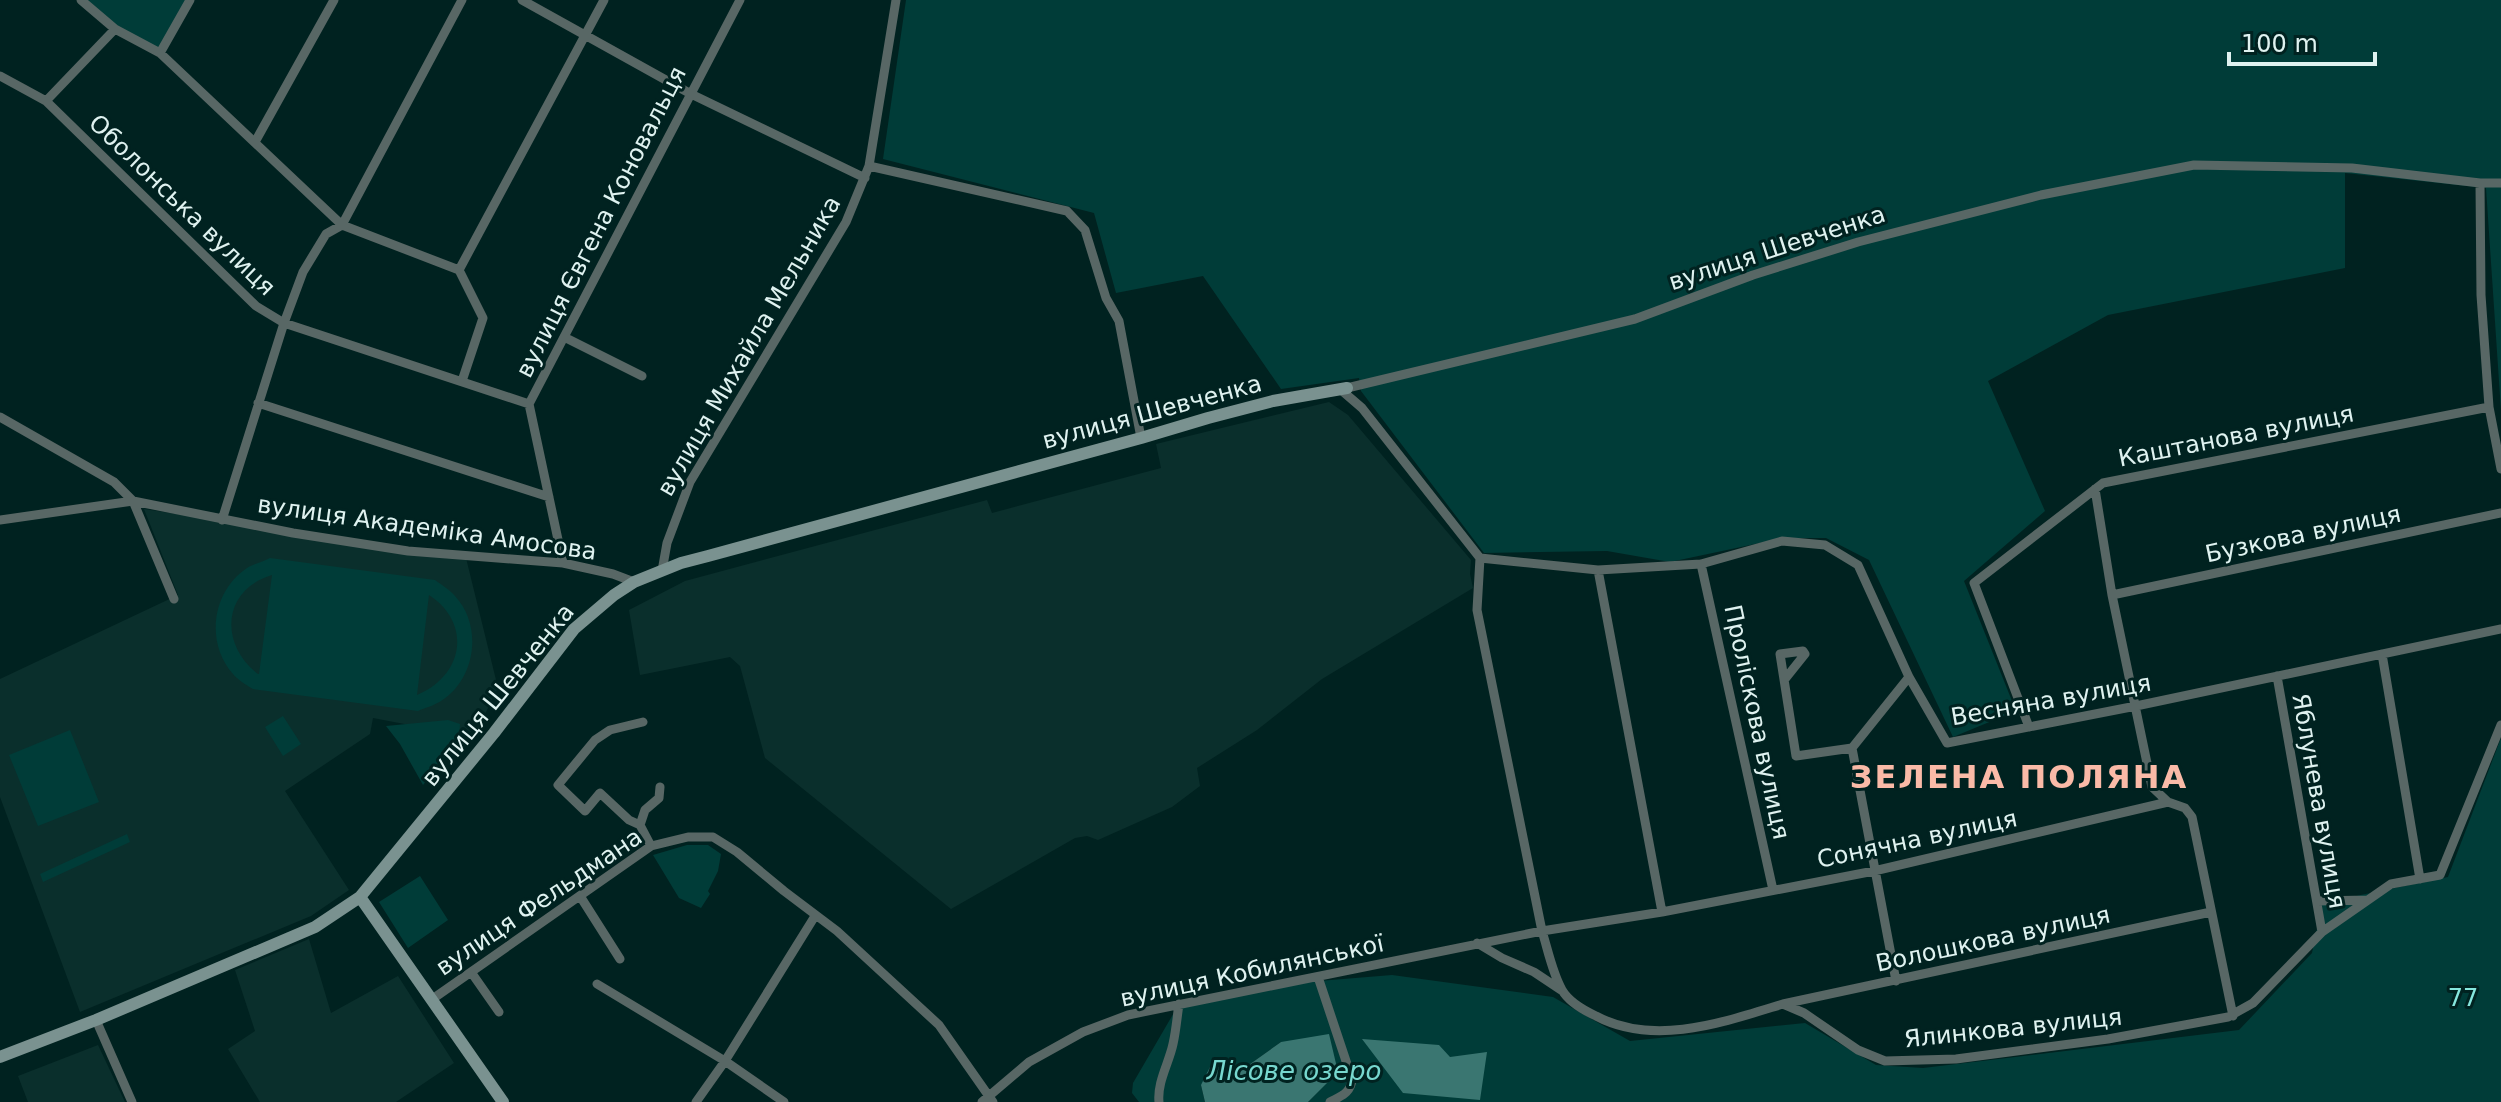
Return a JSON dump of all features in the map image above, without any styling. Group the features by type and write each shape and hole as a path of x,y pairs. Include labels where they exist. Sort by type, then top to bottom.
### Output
{"street":[{"path":"81,0 115,29 160,53 342,225 459,270 483,318 462,381"},
{"path":"160,53 190,0"},
{"path":"255,142 334,0"},
{"path":"222,520 303,272 326,234 342,225 462,0"},
{"path":"522,0 691,94 865,178"},
{"path":"459,270 604,0"},
{"name":"вулиця Євгена Коновальця","path":"563,563 529,404 740,0"},
{"name":"вулиця Михайла Мельника","path":"662,571 667,543 690,482 846,222 865,178 896,0"},
{"path":"46,101 115,29"},
{"name":"Оболонська вулиця","path":"0,76 46,101 256,306 284,323 529,404"},
{"name":"вулиця Шевченка","path":"0,1057 96,1020 315,927 360,897 574,629 614,595 634,582 662,571 1273,401 1344,388 1635,319 1753,275 1858,242 2041,195 2194,165 2352,168 2501,183"},
{"path":"869,166 1067,211 1085,230 1106,298 1119,321 1141,438"},
{"path":"2480,183 2481,295 2489,407 2501,469"},
{"path":"564,337 642,376"},
{"path":"1344,388 1480,558 1477,610 1542,931 1563,991"},
{"path":"258,403 549,497"},
{"name":"Каштанова вулиця","path":"2029,727 1974,583 2103,483 2489,407"},
{"name":"вулиця Академіка Амосова","path":"0,417 114,482 133,501 222,520 408,551 563,563 634,582"},
{"path":"2095,489 2112,595 2152,787 2168,802 2185,808 2192,817 2233,1016"},
{"path":"0,520 133,501 174,599"},
{"name":"Бузкова вулиця","path":"2112,595 2501,513"},
{"name":"Весняна вулиця","path":"1480,558 1598,570 1701,564 1782,541 1825,545 1858,565 1909,677 1947,743 2501,629"},
{"name":"Проліскова вулиця","path":"1701,564 1773,890"},
{"path":"1598,570 1662,912"},
{"path":"2382,654 2420,879"},
{"name":"Яблунева вулиця","path":"2277,676 2322,932"},
{"path":"1785,679 1796,756 1852,748 1909,677"},
{"path":"643,722 610,730 595,740 558,785 585,811 600,793 629,820 640,825 651,846"},
{"name":"Ялинкова вулиця","path":"1783,1004 1804,1013 1858,1050 1885,1061 1956,1059 2108,1039 2233,1016 2253,1003 2322,932 2367,900 2391,884 2440,875 2501,725"},
{"path":"1852,748 1896,981"},
{"path":"640,825 645,810 659,798 660,787"},
{"name":"Сонячна вулиця","path":"1542,931 1662,912 1874,871 2168,802"},
{"name":"вулиця Фельдмана","path":"431,1000 651,846 688,837 713,837 737,852 837,931 939,1025 988,1100"},
{"path":"580,896 620,959"},
{"path":"360,897 503,1102"},
{"path":"2317,901 2367,900"},
{"name":"Волошкова вулиця","path":"1783,1004 2211,912"},
{"path":"696,1102 815,916"},
{"name":"вулиця Кобилянської","path":"988,1100 1029,1062 1083,1032 1128,1015 1542,931"},
{"path":"1477,943 1534,972 1563,991 1579,1008 1609,1023 1647,1031 1713,1024 1783,1004"},
{"path":"471,972 499,1012"},
{"path":"1318,977 1352,1079 1347,1093 1330,1102"},
{"path":"597,984 725,1061 784,1102"},
{"path":"1159,1102 1165,1067 1174,1043 1179,1004"},
{"path":"96,1020 132,1102"}],"shaded area":[{"path":"1329,402 1348,415 1471,560 1473,588 1322,679 1257,730 1197,768 1200,786 1172,807 1098,840 1087,836 1075,838 951,909 765,758 740,666 730,657 640,675 629,610 685,581 987,500 992,513 1161,468 1156,444"},
{"path":"144,509 466,558 498,688 484,716 467,736 373,718 370,734 285,791 349,890 311,916 80,1012 0,797 0,679 178,595"},
{"path":"309,939 331,1013 398,976 454,1063 396,1102 260,1102 228,1049 255,1031 235,970"},
{"path":"98,1045 125,1102 28,1102 18,1076"}],"green space":[{"path":"81,0 190,0 160,53 115,29"},
{"path":"906,0 2501,0 2501,411 2486,188 2345,173 2345,268 2108,315 1988,381 2045,511 1964,581 2016,711 1953,737 1869,560 1826,538 1784,538 1670,562 1607,551 1484,553 1361,391 1359,378 1281,389 1203,276 1116,293 1094,213 883,159"},
{"path":"270,558 435,580 455,596 470,622 472,652 462,680 441,701 418,711 248,686 235,676 224,661 218,648 216,618 226,590 235,578 249,567","holes":["272,575 259,674 258,674 245,662 237,648 232,619 235,605 243,593 255,582","429,595 452,620 457,634 457,649 453,663 444,675 417,695"]},
{"path":"283,716 301,744 283,756 265,727"},
{"path":"448,720 460,724 459,740 423,785 386,726"},
{"path":"70,730 99,802 38,826 9,755"},
{"name":"77","path":"2501,738 2501,1102 1308,1102 1337,1072 1281,1042 1236,1074 1201,1085 1205,1102 1139,1102 1132,1093 1133,1083 1179,1004 1269,985 1392,975 1553,997 1630,1041 1805,1023 1876,1065 1923,1068 2239,1030 2312,953 2322,903 2448,877"},
{"path":"127,834 130,842 43,882 40,874"},
{"path":"687,845 708,845 721,854 718,871 708,891 710,894 701,908 679,898 653,855"},
{"path":"420,876 448,920 408,948 379,902"}],"water":[{"name":"Лісове озеро","path":"1329,1034 1338,1072 1308,1102 1205,1102 1201,1085 1210,1067 1232,1067 1236,1074 1281,1042"},
{"path":"1362,1039 1439,1045 1450,1057 1487,1052 1480,1100 1403,1093"}],"district":[{"name":"ЗЕЛЕНА ПОЛЯНА","path":"2019,777"}]}
